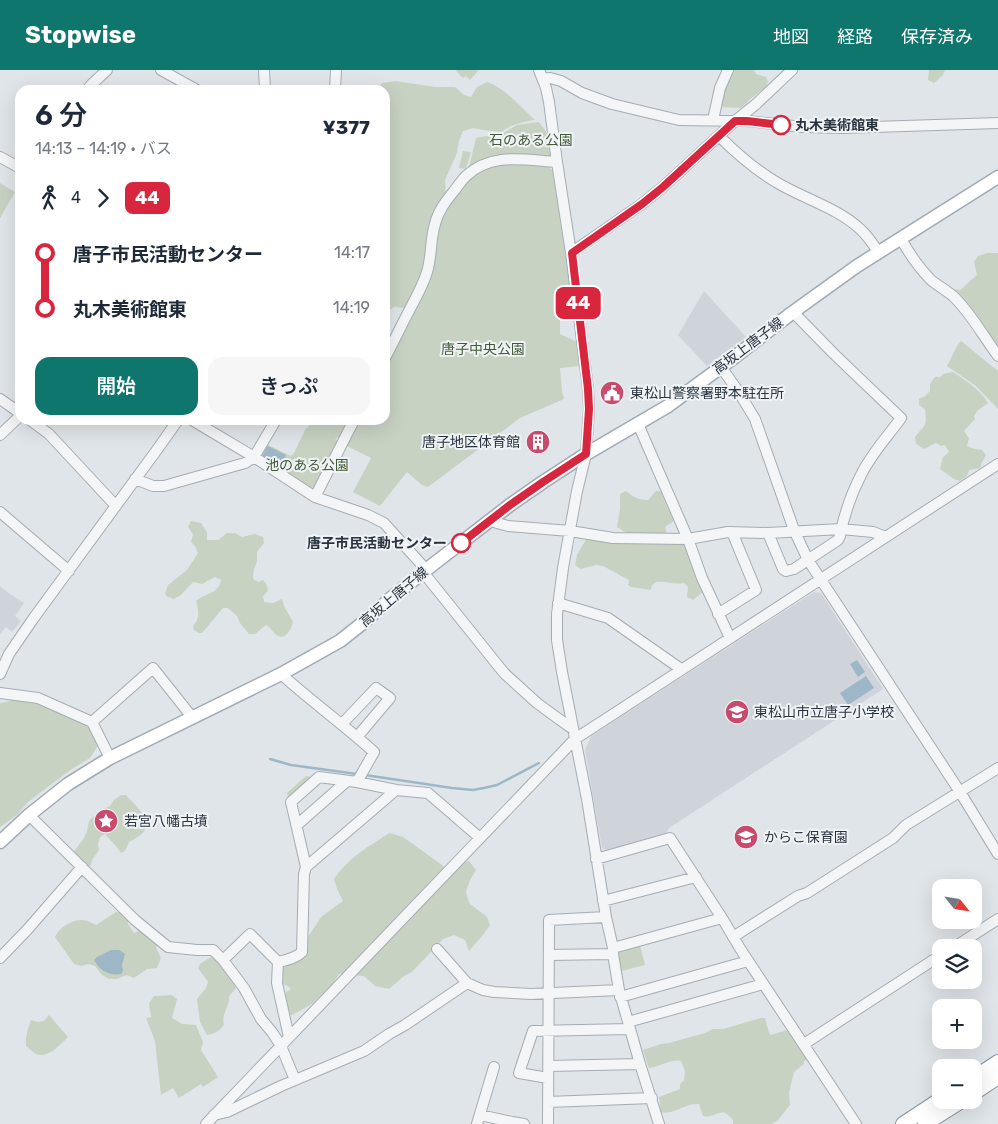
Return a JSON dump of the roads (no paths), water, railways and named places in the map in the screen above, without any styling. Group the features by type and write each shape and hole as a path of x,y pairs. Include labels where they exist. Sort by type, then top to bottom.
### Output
{"highway":[{"path":"982,1073 998,1062"},
{"path":"982,1088 998,1077"},
{"path":"903,1124 932,1105"},
{"path":"926,1124 949,1109"}],"main road":[{"name":"高坂上唐子線","path":"0,842 29,815 68,784 110,758 280,674 340,641 425,571 543,482 586,454 668,406 793,312 878,253 998,177"}],"street":[{"path":"91,85 107,70"},
{"path":"160,70 188,85"},
{"path":"264,70 265,85"},
{"path":"334,85 336,70"},
{"path":"714,120 720,88 728,70"},
{"path":"572,253 663,187 792,70"},
{"path":"541,74 561,81 582,93 612,104 679,120 747,121 803,127 842,128 998,123"},
{"path":"541,74 549,102 572,253 589,409 586,454 563,568 558,603 557,640 587,799 620,994 659,1124"},
{"path":"720,136 756,170 837,213 859,228 878,253"},
{"path":"0,157 15,165"},
{"path":"390,348 427,273 434,224 438,214 465,177 484,164 497,160 557,162"},
{"path":"900,239 932,281 961,304 998,356"},
{"path":"768,533 783,569 786,571 794,569 838,540 852,495 862,472 901,418 793,312"},
{"path":"721,366 755,419 794,530 808,560 960,792 998,854"},
{"path":"0,399 15,411"},
{"path":"0,435 15,420"},
{"path":"638,424 688,539 702,578 730,638"},
{"path":"37,425 49,434 116,506"},
{"path":"0,674 9,654 19,639 175,425"},
{"path":"200,425 315,497 368,515 384,523 422,565 428,576 504,673 537,703 565,724 574,734"},
{"path":"135,479 153,486 164,486 245,462 254,457 273,425"},
{"path":"315,497 351,425"},
{"path":"206,1124 566,747 574,734 730,638 998,464"},
{"path":"0,512 68,571"},
{"path":"491,520 508,526 570,531 613,538 688,539 732,532 768,533 794,530 842,529 873,532 886,537"},
{"path":"718,614 756,590 732,532"},
{"path":"558,603 608,618 681,669"},
{"path":"92,722 153,668 192,717"},
{"path":"280,674 374,752 352,782 297,825"},
{"path":"342,724 376,688 390,698 357,737"},
{"path":"0,693 38,698 92,722 110,758"},
{"path":"733,937 798,896 807,893 893,838 906,825 998,768"},
{"path":"278,962 293,958 302,952 304,874 306,867 291,802 319,777 396,790 428,793 480,838"},
{"path":"306,867 396,790"},
{"path":"29,815 135,920 168,947 213,950 244,988 261,1019 281,1046 295,1080"},
{"path":"596,859 670,838 696,876 748,961 856,1124"},
{"path":"0,958 82,867"},
{"path":"603,902 696,876"},
{"path":"548,1124 549,920 606,917"},
{"path":"549,955 612,951 722,918"},
{"path":"967,939 998,919"},
{"path":"223,960 250,934 278,962 277,983 289,1037"},
{"path":"437,949 467,983 483,990 494,992 531,994 620,994 748,961"},
{"path":"804,1044 932,961"},
{"path":"214,1116 364,1051 467,983"},
{"path":"548,1078 520,1073 533,1031 629,1026 763,984"},
{"path":"548,1066 640,1064"},
{"path":"494,1067 479,1120 524,1124"},
{"path":"548,1102 652,1098"}],"water":[{"path":"268,446 286,455 280,468 262,456"},
{"path":"857,660 865,672 858,677 850,664"},
{"path":"866,676 874,688 848,705 840,693"},
{"path":"111,950 119,950 125,954 121,974 105,972 94,960"}],"waterway":[{"path":"270,759 291,765 357,774"},
{"path":"365,775 473,790 497,785 539,763"}],"place":[{"name":"丸木美術館東","path":"781,125"},
{"name":"東松山警察署野本駐在所","path":"612,393"},
{"name":"唐子地区体育館","path":"538,442"},
{"name":"唐子市民活動センター","path":"461,543"},
{"name":"東松山市立唐子小学校","path":"737,712"},
{"name":"若宮八幡古墳","path":"106,821"},
{"name":"からこ保育園","path":"746,837"}],"park label":[{"name":"石のある公園","path":"531,140"},
{"name":"唐子中央公園","path":"483,349"},
{"name":"池のある公園","path":"307,465"}]}
